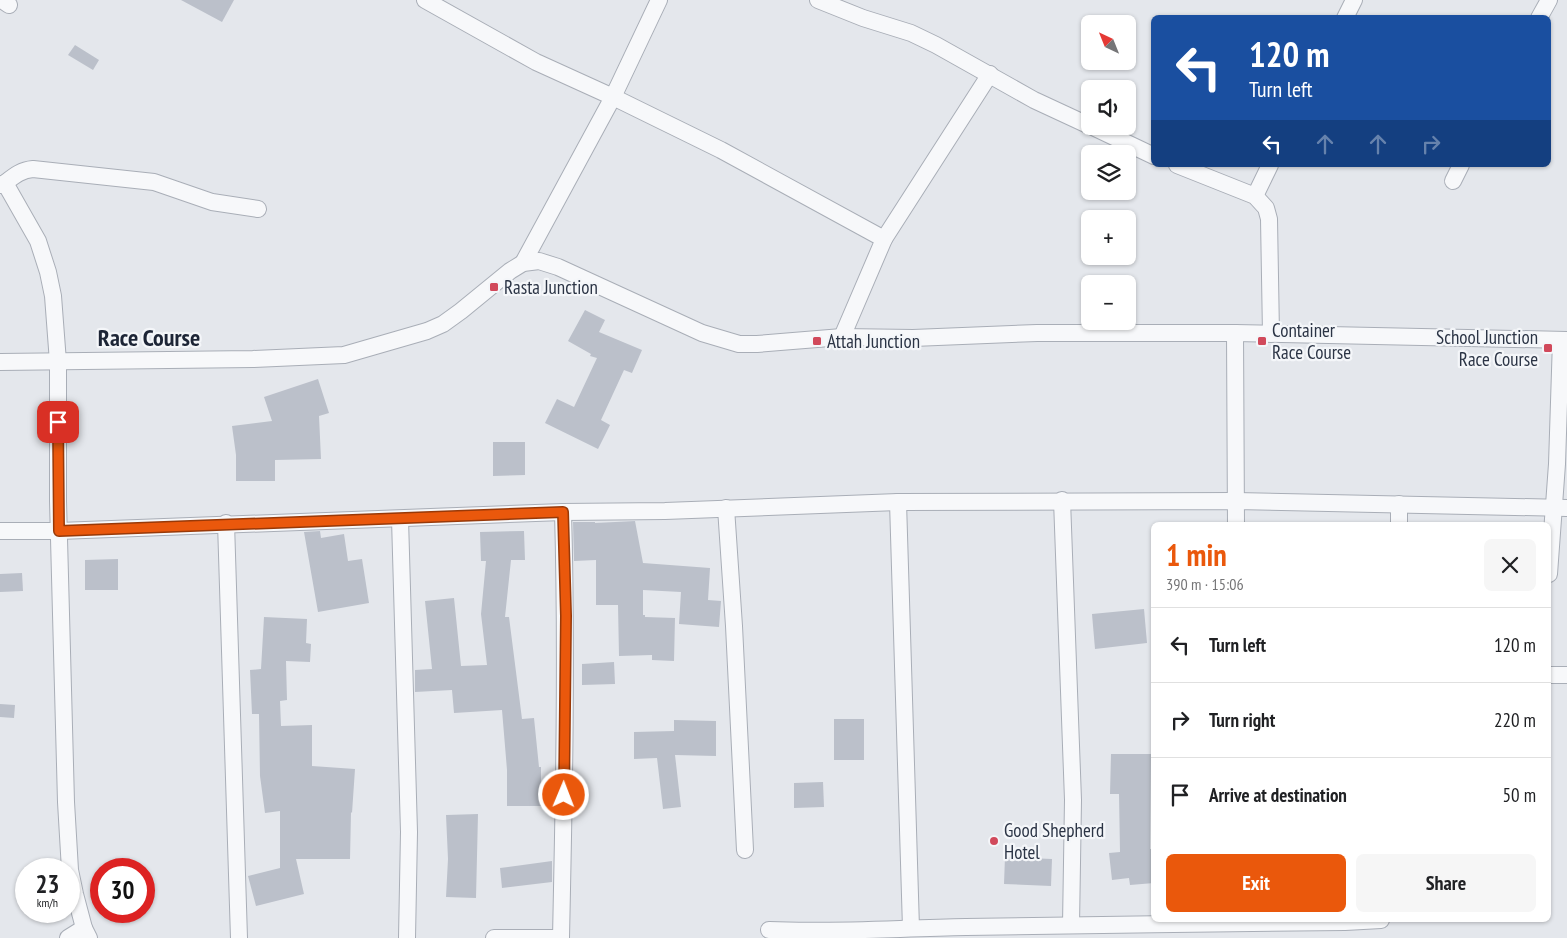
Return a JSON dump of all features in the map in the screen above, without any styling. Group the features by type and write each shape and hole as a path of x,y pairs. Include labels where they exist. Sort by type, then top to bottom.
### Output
{"street":[{"path":"425,0 536,62 721,150 884,239"},
{"path":"523,263 613,97 659,0"},
{"path":"818,0 863,18 911,33 990,74 1034,100 1081,122"},
{"path":"1346,15 1354,0"},
{"path":"1541,15 1549,0"},
{"path":"842,337 884,239 990,74"},
{"path":"1109,135 1151,155"},
{"path":"1182,167 1255,196 1266,208 1269,219 1271,334"},
{"path":"1255,196 1269,167"},
{"path":"1453,181 1461,167"},
{"path":"68,938 87,933 70,870 66,802 59,531 58,362 53,296 38,241 3,184 19,172 33,169 154,182 212,202 258,209"},
{"path":"0,362 253,359 344,355 427,331 442,324 461,312 510,271 523,263 539,261 558,267 702,333 739,344 842,337 913,338 1037,333 1235,333 1564,340 1557,464 1561,508 1551,563"},
{"path":"1235,333 1236,522"},
{"path":"1062,500 1072,800 1071,925"},
{"path":"0,530 59,531 226,523 400,519 563,512 665,511 898,502 1062,500 1236,501 1561,508"},
{"path":"898,502 911,928"},
{"path":"1399,504 1399,522"},
{"path":"726,508 745,850"},
{"path":"494,938 561,938 566,616 563,512"},
{"path":"400,519 409,832 407,938"},
{"path":"226,523 239,938"},
{"path":"1551,675 1567,675"},
{"path":"769,930 812,932 1071,925 1129,931 1233,922"}],"building":[{"path":"181,0 234,0 222,22"},
{"path":"75,45 99,60 93,70 68,55"},
{"path":"585,310 605,320 599,332 642,350 632,373 624,370 601,420 610,425 598,449 545,423 557,399 574,407 597,358 590,356 591,354 568,341"},
{"path":"318,379 329,413 319,416 321,459 275,460 275,481 236,481 236,455 232,426 272,421 264,397"},
{"path":"493,442 525,442 525,475 493,476"},
{"path":"635,521 643,563 710,568 708,600 721,601 719,627 679,624 681,592 643,590 643,615 645,617 675,618 674,661 652,660 652,655 619,656 618,605 596,605 596,560 574,561 573,522"},
{"path":"320,531 321,538 344,534 348,561 362,559 369,603 318,612 304,532"},
{"path":"524,531 525,560 511,560 505,617 509,617 522,719 534,718 539,767 541,767 541,806 507,806 507,770 502,710 454,713 452,690 415,692 415,670 432,669 425,601 454,598 461,666 487,665 481,614 486,561 481,561 480,532"},
{"path":"118,559 118,590 85,590 85,560"},
{"path":"22,573 23,591 0,592 0,574"},
{"path":"1144,609 1147,643 1095,649 1092,614"},
{"path":"264,617 307,619 306,643 311,644 310,662 286,661 287,700 280,701 281,726 312,725 312,766 355,769 351,812 350,859 296,859 304,894 256,906 248,876 280,868 280,811 265,813 260,776 259,714 252,714 250,670 261,669"},
{"path":"614,662 615,684 582,685 582,664"},
{"path":"0,704 15,705 14,718 0,717"},
{"path":"834,719 864,719 864,760 834,760"},
{"path":"674,720 716,721 716,756 675,755 681,807 663,809 657,758 634,759 634,732 674,731"},
{"path":"1111,754 1151,754 1151,883 1130,885 1129,878 1112,880 1109,853 1120,852 1119,794 1110,794"},
{"path":"823,782 824,807 794,808 794,783"},
{"path":"478,814 476,898 446,897 448,859 446,815"},
{"path":"1005,857 1052,859 1051,886 1004,884"},
{"path":"552,861 552,882 502,888 500,868"}],"place":[{"name":"Rasta Junction","path":"494,287"},
{"name":"Attah Junction","path":"817,341"},
{"name":"Container Race Course","path":"1262,341"},
{"name":"School Junction Race Course","path":"1548,348"},
{"name":"Good Shepherd Hotel","path":"994,841"}],"district":[{"name":"Race Course","path":"149,338"}],"route":[{"path":"58,422 59,531 226,523 400,519 563,512 566,616 564,795"}]}
